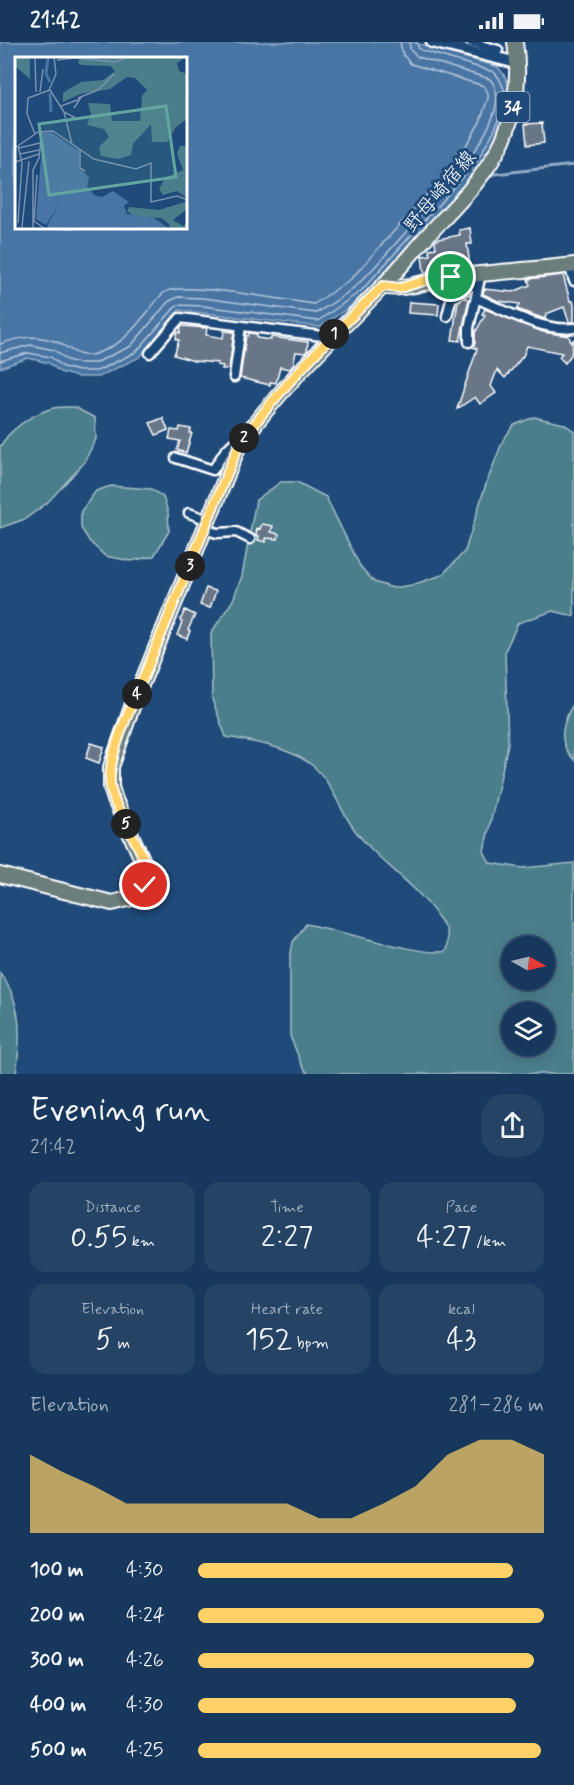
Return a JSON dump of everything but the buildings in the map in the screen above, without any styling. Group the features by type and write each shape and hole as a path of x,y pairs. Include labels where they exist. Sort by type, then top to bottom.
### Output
{"main road":[{"name":"野母崎宿線","path":"0,874 105,902 126,900 145,885 147,870 115,800 111,787 111,767 132,707 239,445 258,418 330,338 383,286 474,184 487,166 502,142 509,124 517,84 515,42"},
{"path":"383,286 400,288 427,280 572,265"}],"street":[{"path":"432,42 517,63"},
{"path":"471,42 498,50"},
{"path":"572,265 574,281"},
{"path":"469,342 469,328 476,298 477,274"},
{"path":"451,299 473,285 477,274"},
{"path":"447,316 453,292 451,277"},
{"path":"476,298 517,316 552,327 574,328"},
{"path":"150,353 180,318 330,338"},
{"path":"234,377 241,326"},
{"path":"176,458 213,470 233,443 239,445"},
{"path":"189,513 217,533 236,531 250,539"}],"green space":[{"path":"56,407 74,407 95,418 96,439 83,464 47,503 25,519 0,528 0,447 15,429 35,415"},
{"path":"534,417 564,424 574,431 574,616 553,611 518,623 505,651 508,744 484,851 490,863 523,868 574,863 574,1074 308,1074 290,1036 290,958 293,942 306,924 401,947 435,952 446,951 446,933 441,921 428,904 359,836 328,783 316,769 290,752 226,737 212,699 211,633 233,600 242,576 256,500 281,482 297,482 326,497 360,566 374,582 393,588 412,585 442,575 465,551 485,487 503,440 514,425"},
{"path":"111,486 151,489 163,497 168,512 169,531 154,556 131,561 105,556 90,542 81,528 81,511 96,491"},
{"path":"574,703 574,760 563,742 563,730"},
{"path":"0,973 13,996 18,1021 19,1047 16,1074 0,1074"}],"water":[{"path":"0,42 412,42 498,67 504,75 512,90 501,131 472,179 365,296 320,327 179,310 140,357 98,377 77,377 60,372 49,363 28,358 0,368"}],"waterway":[{"path":"486,175 574,165"}],"route":[{"path":"145,885 147,870 115,800 111,787 111,767 132,707 239,445 258,418 332,336 383,286 400,288 427,280 451,277"}]}
